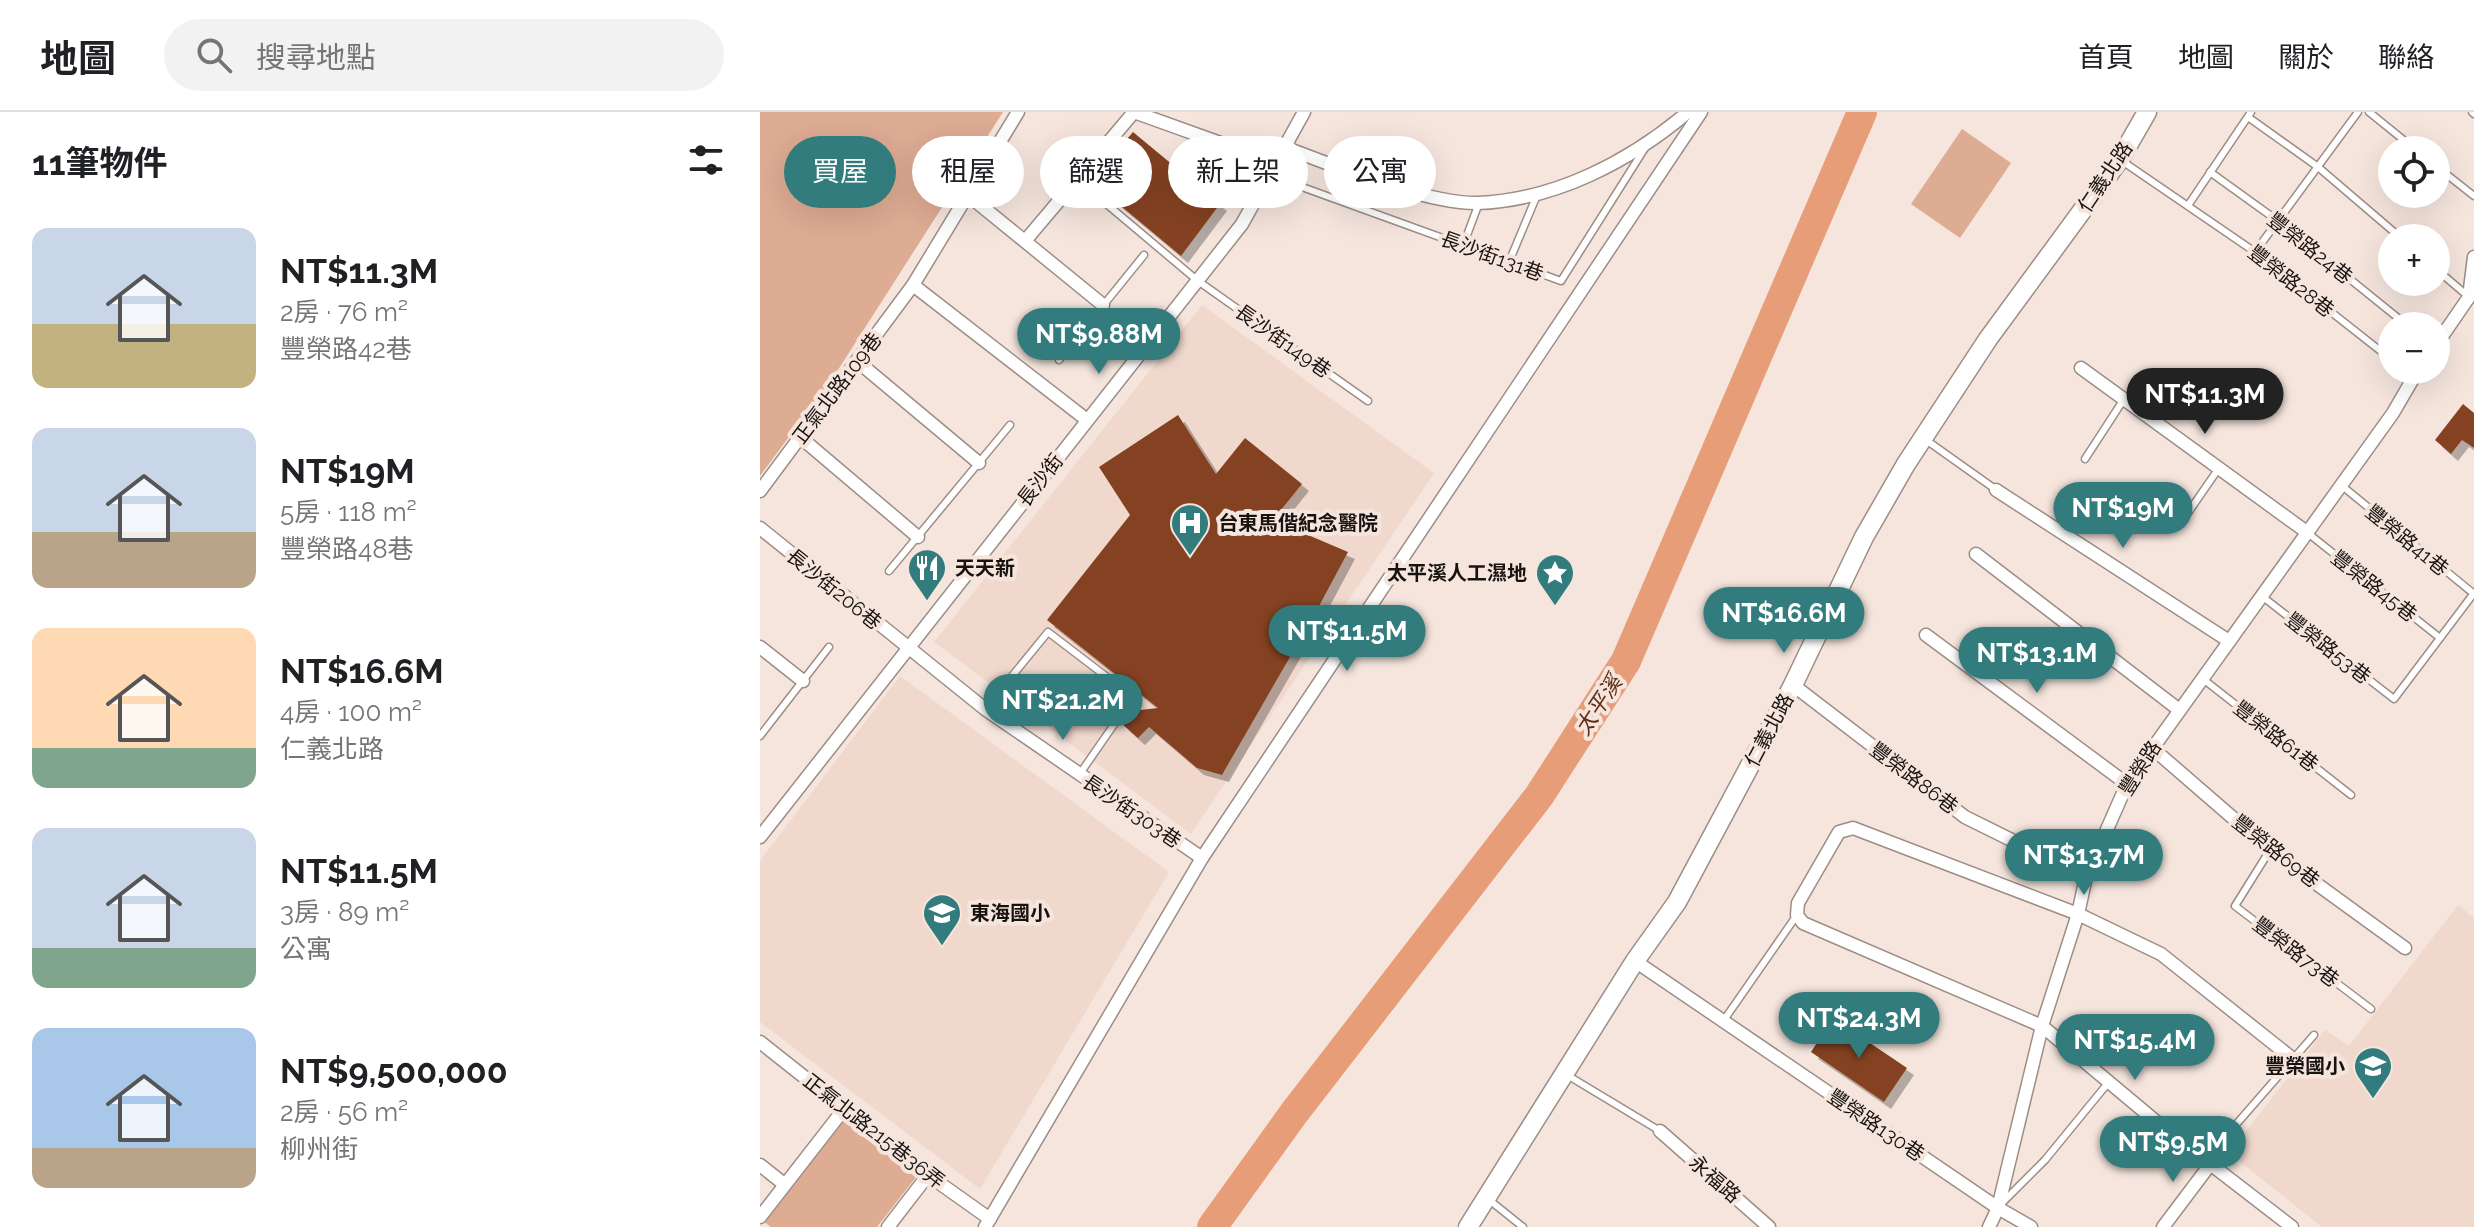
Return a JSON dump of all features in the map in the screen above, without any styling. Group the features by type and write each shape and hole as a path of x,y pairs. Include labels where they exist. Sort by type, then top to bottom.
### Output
{"street":[{"name":"正氣北路109巷","path":"1004,136 1018,112"},
{"name":"長沙街","path":"1290,136 1304,112"},
{"path":"1308,156 1369,178 1457,201 1479,203 1537,195 1624,160 1688,112"},
{"path":"987,1223 1202,858 1701,112"},
{"name":"仁義北路","path":"1468,1227 1635,961 1677,902 1793,685 1864,537 1923,438 1988,339 2120,159 2147,112"},
{"path":"1118,136 1140,113 1203,136"},
{"name":"正氣北路109巷","path":"760,491 913,285 960,208"},
{"path":"984,208 1103,305"},
{"path":"1025,241 1053,208"},
{"name":"長沙街","path":"760,837 1198,281 1251,208"},
{"path":"2450,327 2471,299 2474,257"},
{"path":"913,285 1087,420"},
{"path":"857,361 979,463"},
{"path":"2081,368 2308,533"},
{"name":"豐榮路","path":"1989,1227 1998,1208 2042,1026 2078,914 2086,877 2127,784 2393,413 2406,384"},
{"path":"800,437 918,537"},
{"path":"1996,490 2229,641"},
{"name":"長沙街206巷","path":"760,528 907,650"},
{"path":"1976,554 2178,709"},
{"path":"1926,635 2127,784"},
{"path":"760,647 803,681"},
{"name":"長沙街303巷","path":"907,650 985,709 1202,858"},
{"name":"豐榮路86巷","path":"1793,685 1965,817 2086,877"},
{"name":"豐榮路69巷","path":"2151,747 2270,850 2405,948"},
{"path":"2292,1227 2108,1083 2042,1026 1803,923 1797,915 1798,903 1839,832 1853,828 2078,914 2161,954 2293,1059"},
{"name":"豐榮路130巷","path":"1635,961 1998,1208 2031,1227"},
{"name":"正氣北路215巷36弄","path":"760,1042 987,1223"},
{"path":"760,1217 844,1109"},
{"name":"永福路","path":"1660,1131 1769,1227"},
{"path":"2163,1227 2209,1161"},
{"path":"760,1165 784,1184"},
{"path":"888,1227 928,1175"}],"lane":[{"path":"2255,252 2358,112"},
{"path":"2369,112 2399,136"},
{"path":"2189,204 2250,114 2385,224"},
{"name":"長沙街131巷","path":"1308,189 1561,281 1648,142"},
{"name":"豐榮路28巷","path":"2120,159 2255,252 2378,349"},
{"name":"豐榮路24巷","path":"2210,172 2278,221 2391,312"},
{"path":"2450,177 2474,196"},
{"path":"1509,262 1537,195"},
{"path":"1463,246 1479,203"},
{"name":"長沙街149巷","path":"1111,208 1198,281 1368,401"},
{"path":"1059,360 1144,255"},
{"path":"2450,281 2471,299"},
{"path":"2085,459 2124,399"},
{"path":"889,571 1010,425"},
{"path":"1923,438 1996,490"},
{"path":"2181,523 2219,468"},
{"name":"豐榮路41巷","path":"2341,485 2474,594"},
{"name":"豐榮路45巷","path":"2308,533 2440,638"},
{"path":"2440,638 2474,594"},
{"name":"豐榮路53巷","path":"2263,597 2394,699 2440,638"},
{"path":"985,709 1048,632 1133,697 1079,775"},
{"path":"760,736 829,647"},
{"name":"豐榮路61巷","path":"2202,678 2351,795"},
{"name":"豐榮路73巷","path":"2270,850 2235,906 2371,1009"},
{"path":"1723,1021 1797,915"},
{"path":"2209,1161 2314,1035"},
{"path":"1565,1074 1660,1131"},
{"path":"1998,1208 2045,1160 2108,1083"},
{"path":"1487,1198 1523,1227"}],"shaded area":[{"path":"760,112 1003,112 988,136 912,136 912,208 942,208 836,373 760,476"},
{"path":"1962,129 2011,163 1960,238 1911,204"},
{"name":"台東馬偕紀念醫院","path":"1202,305 1434,473 1191,834 934,642"},
{"name":"東海國小","path":"900,676 1169,872 980,1189 760,1022 760,861"},
{"name":"豐榮國小","path":"2458,905 2474,918 2474,1227 2322,1227 2229,1153 2325,1030 2349,1046"},
{"path":"842,1120 916,1177 877,1227 771,1227 763,1221"}],"building":[{"path":"1152,148 1168,161 1168,208 1217,208 1181,256 1123,208 1152,208"},
{"path":"2463,404 2474,413 2474,448 2462,440 2451,454 2435,440"},
{"path":"1178,415 1216,474 1245,438 1302,484 1273,520 1348,552 1310,623 1278,625 1294,650 1222,775 1197,768 1149,727 1138,738 1122,724 1131,711 1158,708 1047,620 1130,515 1099,467"},
{"path":"1833,1018 1907,1068 1884,1102 1811,1052"}],"waterway":[{"name":"太平溪","path":"1212,1227 1294,1113 1539,796 1626,661 1862,112"}],"place":[{"name":"台東馬偕紀念醫院","path":"1190,557"},
{"name":"天天新","path":"927,602"},
{"name":"太平溪人工濕地","path":"1555,607"},
{"name":"東海國小","path":"942,947"},
{"name":"豐榮國小","path":"2373,1100"}]}
